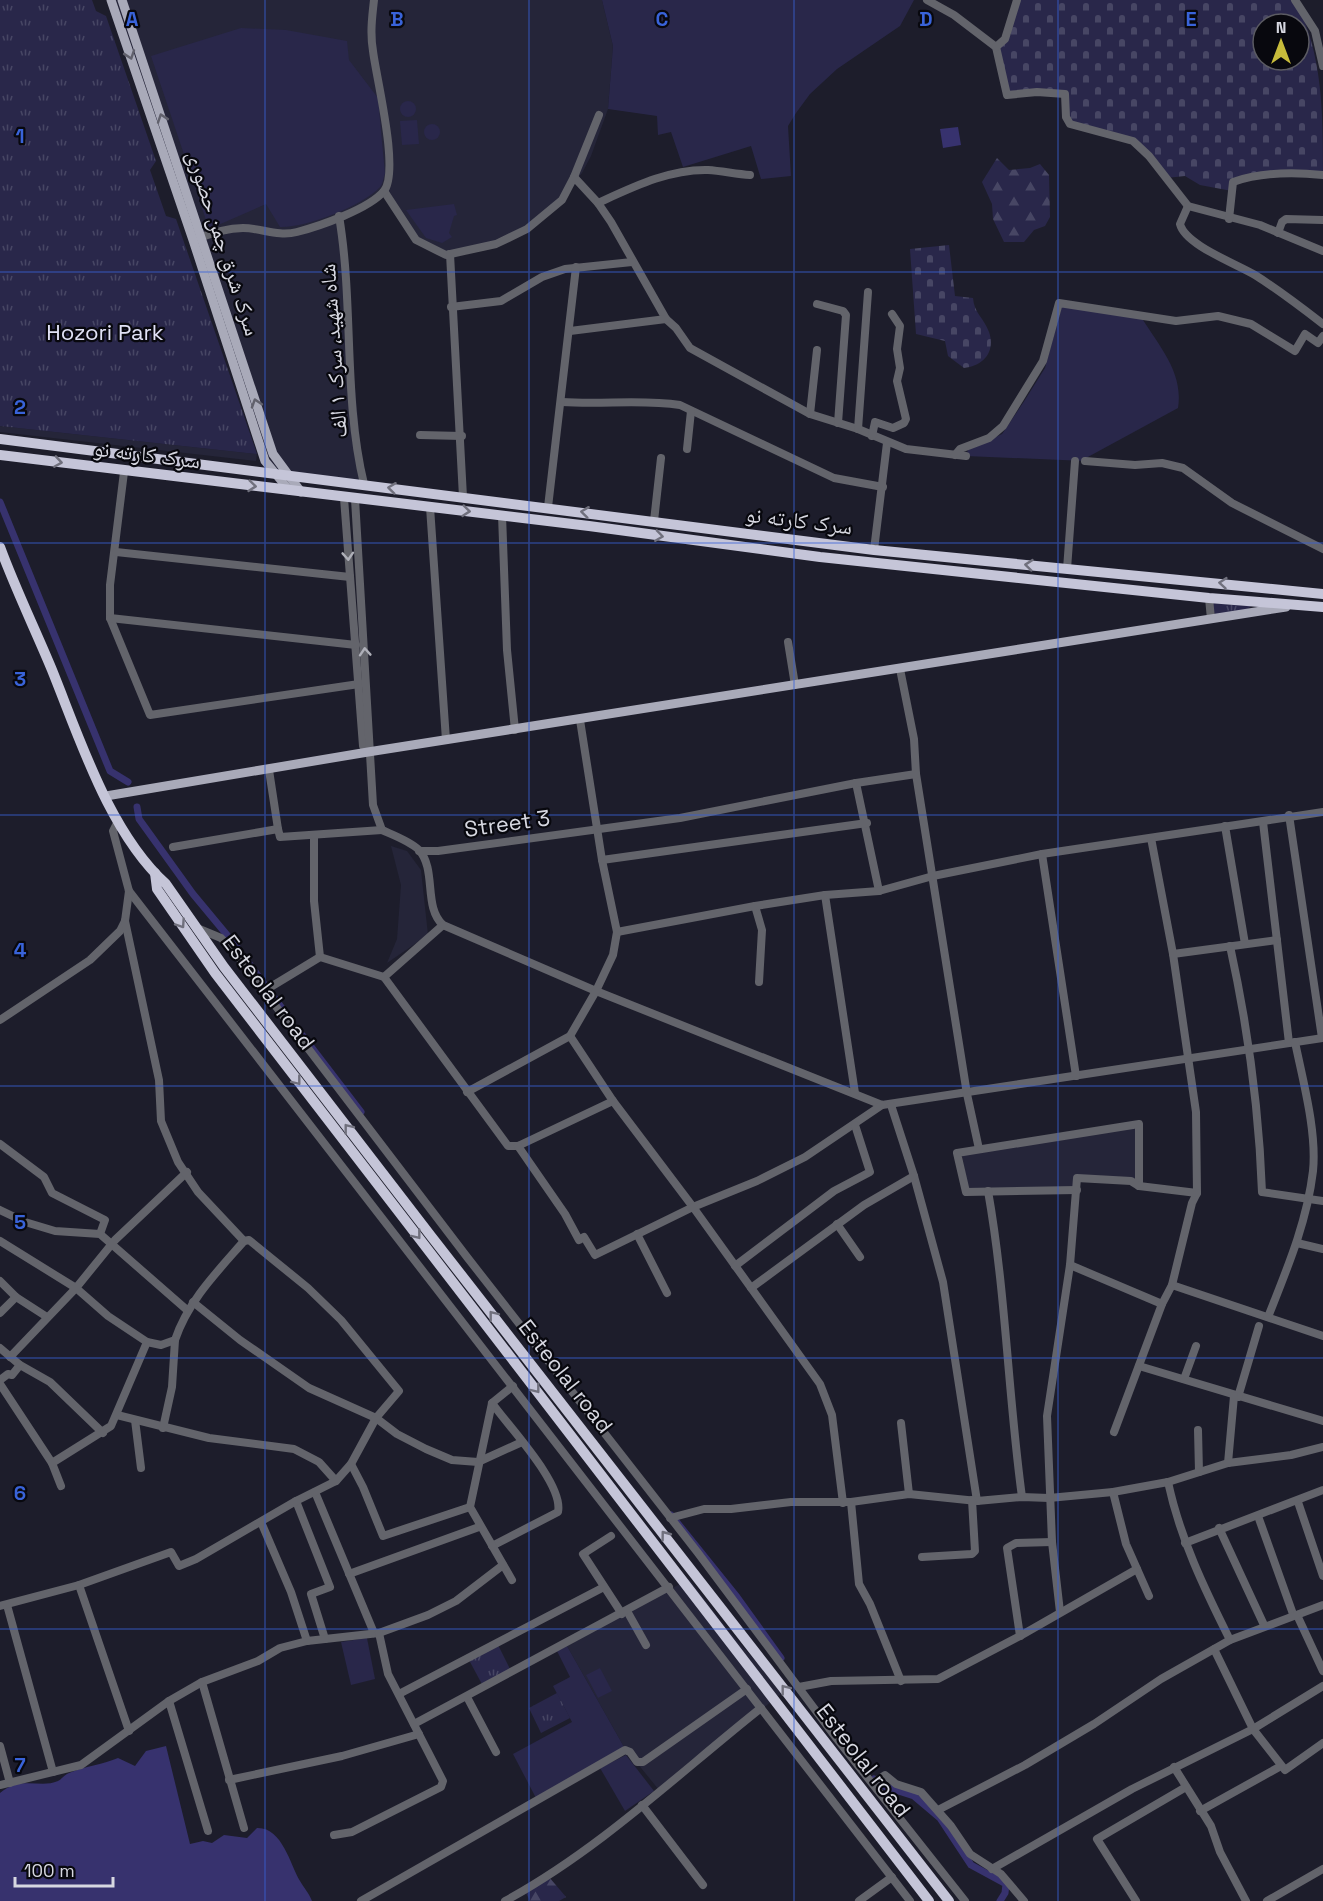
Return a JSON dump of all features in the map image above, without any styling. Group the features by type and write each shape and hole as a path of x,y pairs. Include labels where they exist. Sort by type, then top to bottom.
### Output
{"highway":[{"name":"سرک کارته نو","path":"0,439 874,550 1323,594"},
{"name":"سرک کارته نو","path":"0,455 124,472 502,515 819,557 1209,598 1323,607"},
{"name":"Esteolal road","path":"0,547 106,796 118,821 154,873 166,884 196,928 367,1152 949,1901"},
{"path":"1255,586 1257,601"},
{"name":"Esteolal road","path":"154,873 158,889 214,973 929,1901"},
{"path":"358,1159 367,1152"},
{"path":"616,1493 626,1486"},
{"path":"903,1867 916,1858"}],"main road":[{"name":"سرک شرق چمن حضوری","path":"111,0 273,454 301,492"},
{"name":"سرک شرق چمن حضوری","path":"122,0 265,461 272,472"},
{"path":"272,472 289,490"},
{"path":"106,796 368,752 1306,605"}],"street":[{"path":"197,238 244,228 275,233 295,233 370,202 384,191 389,172 384,108 372,49 374,0"},
{"path":"927,0 954,15 996,47 1007,95 1038,92 1065,94 1066,117 1070,124 1133,141 1149,156 1188,206 1228,219 1260,225 1323,251"},
{"path":"996,47 1005,39 1017,0"},
{"path":"1295,0 1315,31 1323,66"},
{"path":"384,191 416,240 430,249 450,254 496,244 532,226 562,200 574,177 599,115"},
{"path":"598,203 643,182 680,174 709,170 750,175"},
{"path":"1228,219 1233,182 1255,176 1288,173 1323,175"},
{"path":"574,177 598,203 666,320 676,328 690,348 810,414 858,429 906,449 966,456"},
{"path":"1188,206 1180,224 1182,230 1208,251 1255,275 1323,324"},
{"name":"شاه شهید، سرک ۱ الف","path":"339,216 345,252 356,439 364,484"},
{"path":"1278,233 1282,222 1286,219 1323,220"},
{"path":"450,254 451,307 462,436 464,497"},
{"path":"451,307 501,301 542,277 576,267 632,262"},
{"path":"549,507 576,267"},
{"path":"858,429 868,292"},
{"path":"955,455 960,449 989,438 1004,426 1043,361 1059,303 1176,321 1218,316 1251,324 1294,351 1305,334 1318,343 1323,336"},
{"path":"817,304 843,311 846,315 838,423"},
{"path":"872,436 874,422 893,428 904,423 906,419 897,381 900,366 897,349 900,326 892,314"},
{"path":"570,332 666,320"},
{"path":"810,414 817,350"},
{"path":"562,402 595,404 652,401 680,405 834,478 883,487"},
{"path":"687,449 691,411"},
{"path":"420,435 462,436"},
{"path":"874,550 887,443"},
{"path":"654,521 661,458"},
{"path":"1067,569 1075,461"},
{"path":"1085,461 1135,465 1162,463 1183,468 1232,503 1323,549"},
{"path":"124,472 116,552 110,585 110,618 150,715 359,684"},
{"path":"350,498 350,577 363,746 368,752"},
{"path":"350,498 371,746 368,752 373,805 382,830"},
{"path":"430,507 446,740"},
{"path":"502,515 507,650 515,730"},
{"path":"116,552 350,577"},
{"path":"1209,598 1211,619"},
{"path":"110,618 356,645"},
{"path":"788,642 795,686"},
{"path":"900,669 914,739 916,774 967,1094 979,1149"},
{"path":"467,1092 570,1036 596,991 613,955 618,932 602,860 580,720"},
{"path":"269,770 280,837 382,830 419,851 423,856 435,914 443,925 596,991 887,1105 915,1176 943,1282 975,1500 975,1551 972,1554 922,1557"},
{"name":"Street 3","path":"419,851 680,818 856,783 916,774"},
{"path":"856,783 867,823 879,891"},
{"path":"618,932 825,895 879,891 933,876 1042,854 1263,822 1289,815 1323,812"},
{"path":"518,1146 565,1214 579,1240 584,1237 594,1255 693,1207 757,1181 805,1157 887,1105 1322,1038 1289,815"},
{"path":"53,1772 3,1605 80,1585 171,1552 178,1566 261,1522 336,1481 351,1464 376,1418 399,1391 341,1320 308,1288 249,1240 244,1240 198,1191 178,1162 161,1121 159,1080 125,921 129,891 113,831 118,821"},
{"path":"1263,822 1276,940 1292,1043 1311,1139 1313,1169 1297,1243 1268,1317"},
{"path":"602,860 867,823"},
{"path":"1226,826 1245,944"},
{"path":"173,847 278,829"},
{"path":"314,835 314,901 320,957"},
{"path":"1114,1432 1162,1304 1172,1285 1192,1203 1197,1193 1196,1113 1173,954 1151,837"},
{"path":"1042,854 1076,1076"},
{"path":"129,891 910,1901"},
{"path":"825,895 855,1093"},
{"path":"755,906 762,930 759,982"},
{"path":"0,1020 90,960 110,943 125,921"},
{"path":"384,977 443,925"},
{"path":"196,928 227,942 265,990 670,1518 877,1780 965,1901"},
{"path":"1173,954 1276,940"},
{"path":"1230,946 1245,1014 1247,1050 1259,1117 1262,1192 1323,1201"},
{"path":"265,990 320,957 384,977 508,1146 518,1146 613,1101"},
{"path":"570,1036 613,1101 693,1207 820,1384 832,1415 859,1584 870,1604 901,1681"},
{"path":"1077,1190 966,1192 957,1153 1138,1124 1139,1186"},
{"path":"735,1266 834,1191 870,1172 855,1125"},
{"path":"0,1144 44,1177 52,1193 105,1220 100,1234"},
{"path":"10,1357 76,1288 113,1246 115,1240 187,1172"},
{"path":"751,1288 837,1224 915,1176"},
{"path":"1060,1612 1049,1498 1047,1416 1070,1266 1077,1178 1131,1181 1139,1186 1197,1193"},
{"path":"988,1191 998,1253 1007,1367 1022,1497"},
{"path":"0,1210 25,1222 55,1231 100,1234 187,1310"},
{"path":"837,1224 860,1257"},
{"path":"637,1234 667,1293"},
{"path":"163,1428 172,1388 175,1340 187,1310 244,1240"},
{"path":"0,1241 76,1288 108,1316 147,1342 161,1345 175,1340"},
{"path":"1297,1243 1323,1249"},
{"path":"1070,1266 1162,1304"},
{"path":"0,1281 16,1297 47,1317"},
{"path":"1172,1285 1323,1336"},
{"path":"0,1313 16,1297"},
{"path":"193,1302 240,1340 309,1388 376,1418 397,1434 426,1449 452,1460 478,1461 522,1442"},
{"path":"1228,1463 1236,1397 1259,1326"},
{"path":"52,1463 103,1433 117,1415 147,1342"},
{"path":"1184,1379 1196,1346"},
{"path":"0,1348 20,1365 50,1382 103,1433"},
{"path":"20,1365 12,1375 8,1374 0,1382 52,1463 62,1486"},
{"path":"1139,1366 1236,1397 1323,1421"},
{"path":"512,1580 479,1527 470,1507 492,1403 513,1386"},
{"path":"492,1403 522,1442 556,1493 558,1512 492,1546"},
{"path":"117,1415 163,1428 244,1443 269,1444 294,1449 319,1462 336,1481"},
{"path":"135,1420 141,1468"},
{"path":"901,1423 909,1494"},
{"path":"1198,1430 1199,1472"},
{"path":"670,1518 704,1509 731,1509 762,1504 847,1502 909,1494 975,1500 1049,1498 1113,1492 1168,1482 1228,1463 1291,1455 1323,1447"},
{"path":"351,1464 383,1536 470,1507"},
{"path":"1168,1482 1176,1522 1230,1640"},
{"path":"1185,1543 1220,1528 1229,1527 1298,1502 1323,1490"},
{"path":"315,1492 349,1574 377,1633 388,1674 443,1781 441,1787 352,1832 334,1834"},
{"path":"1113,1492 1126,1544 1149,1596"},
{"path":"296,1501 330,1587 311,1594 325,1639"},
{"path":"1298,1502 1323,1576"},
{"path":"1258,1516 1295,1615 1323,1671"},
{"path":"261,1522 291,1592 307,1641"},
{"path":"349,1574 479,1527"},
{"path":"1220,1528 1264,1625"},
{"path":"611,1536 583,1554 646,1645"},
{"path":"1020,1636 1007,1548 1016,1543 1052,1542"},
{"path":"0,1785 81,1765 170,1701 202,1682 258,1661 280,1648 307,1641 377,1633 428,1615 456,1601 503,1565"},
{"path":"802,1686 831,1681 938,1679 1020,1636 1137,1569"},
{"path":"80,1585 129,1731"},
{"path":"399,1694 604,1587"},
{"path":"414,1724 625,1613 669,1587"},
{"path":"938,1810 1025,1765 1094,1724 1178,1668 1230,1640 1264,1625 1323,1605"},
{"path":"1214,1649 1253,1729 1285,1770 1323,1743"},
{"path":"202,1682 243,1828"},
{"path":"992,1869 1174,1767 1253,1729 1323,1686"},
{"path":"361,1901 625,1750 637,1762 643,1762 747,1689"},
{"path":"467,1697 496,1752"},
{"path":"170,1701 208,1831"},
{"path":"505,1901 562,1864 642,1805 761,1707"},
{"path":"229,1780 342,1756 419,1734"},
{"path":"0,1746 10,1783"},
{"path":"1200,1811 1281,1766"},
{"path":"1174,1767 1211,1826 1220,1852 1246,1901"},
{"path":"877,1780 885,1775 896,1784 921,1792 938,1810 970,1854 1012,1884 1024,1901"},
{"path":"1136,1901 1097,1839 1186,1787"},
{"path":"642,1805 703,1885"},
{"path":"1267,1901 1323,1869"},
{"path":"859,1901 892,1877"}],"shaded area":[{"path":"111,0 602,0 613,46 608,109 591,156 582,173 550,212 496,244 446,255 416,240 384,192 339,216 364,484 272,472"},
{"path":"958,127 961,145 943,148 940,129"},
{"path":"0,426 257,454 256,461 0,432"},
{"path":"391,846 407,851 421,870 428,935 387,963 397,939 401,885"},
{"path":"1138,1126 1137,1179 1076,1177 1075,1189 968,1189 962,1155"},
{"path":"689,1579 781,1694 659,1790 624,1747 567,1646"},
{"path":"166,1746 190,1844 203,1841 212,1843 224,1835 247,1838 257,1828 266,1829 279,1840 312,1901 0,1901 0,1793 23,1783 44,1784 58,1781 66,1774 118,1758 135,1766 146,1751"}],"green space":[{"name":"Hozori Park","path":"0,0 92,0 96,11 106,16 156,161 150,170 166,216 176,219 257,454 0,426"},
{"path":"602,0 914,0 900,26 837,69 810,94 796,113 788,126 791,176 761,179 751,146 683,167 671,132 658,135 657,116 608,109 613,46"},
{"path":"1017,0 1295,0 1300,12 1251,12 1251,72 1311,72 1311,41 1322,106 1323,175 1303,173 1233,182 1232,191 1200,185 1185,176 1166,178 1133,141 1070,124 1064,94 1011,96 996,47 1002,43"},
{"path":"241,28 286,30 347,41 349,60 378,98 385,174 381,186 372,194 347,208 304,224 280,227 266,204 209,229 151,56"},
{"path":"408,101 414,103 416,109 414,115 408,117 402,115 400,109 402,103"},
{"path":"417,120 419,144 402,145 400,121"},
{"path":"432,124 438,126 440,132 438,138 432,140 426,138 424,132 426,126"},
{"path":"997,158 1009,170 1030,168 1040,164 1049,175 1050,217 1045,226 1034,230 1024,242 1004,242 993,219 992,204 982,182"},
{"path":"454,204 457,215 454,216 449,233 452,237 442,243 426,238 406,210"},
{"path":"949,245 955,296 973,298 975,308 987,327 991,339 991,346 986,357 971,367 964,368 948,356 945,341 916,334 910,249"},
{"path":"1062,306 1140,315 1168,358 1173,370 1179,395 1178,408 1086,458 1085,461 966,456 968,450 1002,434 1023,403 1045,368"},
{"path":"1212,603 1251,606 1247,610 1215,616"},
{"path":"367,1638 375,1679 351,1685 341,1642"},
{"path":"498,1645 511,1671 483,1686 469,1660"},
{"path":"567,1646 624,1747 536,1798 513,1754 572,1722 553,1686 570,1677 557,1651"},
{"path":"600,1668 612,1691 598,1698 586,1675"},
{"path":"557,1693 570,1718 541,1733 529,1708"},
{"path":"626,1755 654,1791 625,1811 600,1768"},
{"path":"549,1877 566,1897 559,1901 530,1901 526,1893"}],"waterway":[{"path":"0,502 110,771 128,782"},
{"path":"137,807 139,819 193,894 237,947"},
{"path":"245,958 290,1019"},
{"path":"302,1035 361,1112"},
{"path":"671,1515 737,1597 781,1658"},
{"path":"874,1779 886,1787 914,1796 940,1818 971,1865 1006,1884 1005,1893 1000,1901"}]}
